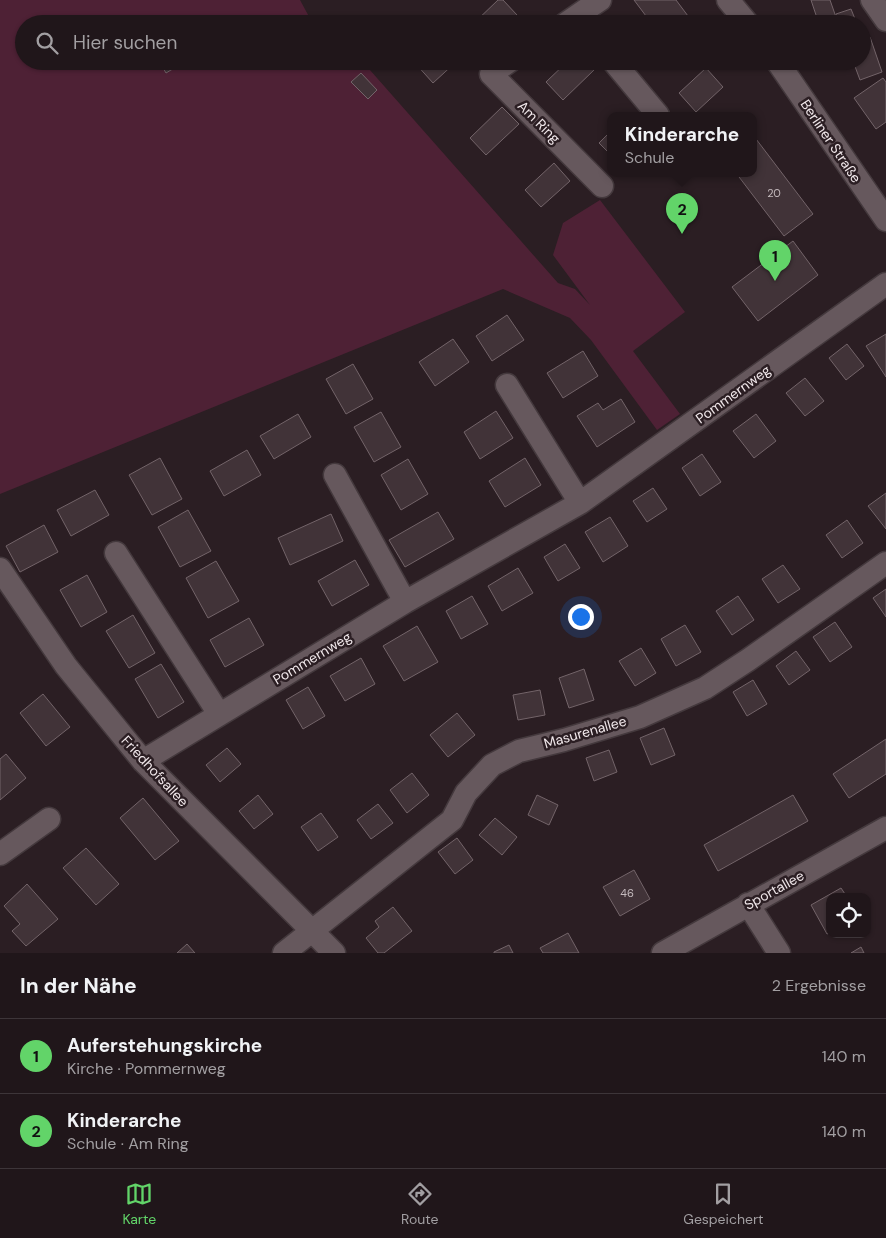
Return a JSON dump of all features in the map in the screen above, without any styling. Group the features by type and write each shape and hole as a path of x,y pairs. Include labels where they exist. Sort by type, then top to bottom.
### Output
{"street":[{"path":"581,15 600,0"},
{"path":"728,0 740,15"},
{"path":"872,0 886,20"},
{"name":"Am Ring","path":"497,70 491,74 602,186"},
{"path":"620,70 656,112"},
{"name":"Berliner Straße","path":"783,70 886,220"},
{"name":"Pommernweg","path":"143,761 405,602 580,503 886,284"},
{"path":"507,385 580,503"},
{"path":"335,475 405,602"},
{"path":"116,553 219,714"},
{"name":"Masurenallee","path":"284,953 452,820 466,793 492,765 519,751 564,740 640,717 705,688 886,564"},
{"name":"Friedhofsallee","path":"0,568 66,666 143,761 334,953"},
{"path":"0,854 49,819"},
{"name":"Sportallee","path":"663,953 886,828"},
{"path":"748,904 779,953"}],"shaded area":[{"path":"0,0 300,0 308,15 15,15 15,70 370,70 558,283 575,289 590,305 553,255 563,223 600,200 685,312 633,351 680,414 657,430 591,340 570,318 503,289 0,494"}],"building":[{"path":"498,0 503,0 517,15 482,15"},
{"path":"634,0 676,0 687,15 645,15"},
{"path":"811,0 830,0 835,15 816,15"},
{"path":"851,9 853,15 836,15"},
{"path":"871,40 882,72 860,80 856,70 871,70"},
{"path":"421,70 447,70 433,83"},
{"path":"559,70 594,70 563,100 546,82"},
{"path":"704,70 708,70 723,87 696,112 679,93"},
{"path":"361,73 377,90 368,99 351,82"},
{"path":"883,78 886,82 886,122 876,129 854,98"},
{"path":"502,107 519,124 486,155 470,138"},
{"path":"607,135 607,151 599,143"},
{"path":"757,140 813,214 784,236 739,177 757,177"},
{"path":"554,163 570,181 541,207 525,190"},
{"path":"793,241 818,275 758,321 732,287"},
{"path":"507,315 524,340 492,361 476,336"},
{"path":"886,334 886,377 866,346"},
{"path":"453,339 469,362 435,386 419,362"},
{"path":"847,344 864,366 846,380 829,358"},
{"path":"583,351 598,376 563,398 547,373"},
{"path":"353,364 373,399 346,414 326,379"},
{"path":"805,378 824,401 805,416 786,393"},
{"path":"621,399 635,422 597,447 577,416 598,403 603,410"},
{"path":"496,411 513,438 480,459 464,432"},
{"path":"381,412 401,447 374,462 354,427"},
{"path":"298,414 311,437 274,459 260,436"},
{"path":"756,414 776,441 754,458 733,431"},
{"path":"247,450 261,475 224,496 210,471"},
{"path":"702,454 721,482 700,496 682,468"},
{"path":"160,458 182,499 152,515 129,475"},
{"path":"525,458 541,485 505,507 489,481"},
{"path":"408,459 428,494 401,510 381,475"},
{"path":"653,488 667,509 647,522 633,501"},
{"path":"95,490 109,515 71,536 57,510"},
{"path":"886,493 886,529 868,506"},
{"path":"188,510 211,551 180,567 158,527"},
{"path":"438,512 454,539 405,567 389,540"},
{"path":"331,514 343,541 290,565 278,538"},
{"path":"610,517 628,546 603,562 585,532"},
{"path":"847,520 863,543 842,558 826,535"},
{"path":"44,525 58,552 20,572 6,546"},
{"path":"565,544 580,568 558,581 544,557"},
{"path":"355,560 369,585 332,606 318,581"},
{"path":"216,561 239,601 208,618 186,578"},
{"path":"783,565 800,589 778,603 762,579"},
{"path":"518,568 533,593 502,611 488,586"},
{"path":"87,575 107,612 81,627 60,590"},
{"path":"886,589 886,617 873,598"},
{"path":"472,596 488,624 461,639 446,611"},
{"path":"738,596 754,620 732,635 716,611"},
{"path":"133,615 155,653 129,668 106,631"},
{"path":"249,618 264,645 225,667 210,640"},
{"path":"835,622 852,647 830,662 813,637"},
{"path":"685,625 701,652 676,666 661,639"},
{"path":"417,626 438,662 404,681 383,646"},
{"path":"641,648 656,673 635,686 619,661"},
{"path":"796,651 810,670 789,685 776,666"},
{"path":"361,658 375,684 345,701 330,676"},
{"path":"161,664 184,702 158,718 135,679"},
{"path":"584,669 594,700 569,708 559,678"},
{"path":"753,680 767,704 747,716 733,692"},
{"path":"308,687 325,716 303,729 286,700"},
{"path":"540,690 545,715 518,720 513,695"},
{"path":"43,694 70,727 46,746 20,713"},
{"path":"457,713 475,735 448,757 430,735"},
{"path":"664,728 675,755 651,765 640,738"},
{"path":"886,739 886,774 849,798 833,774"},
{"path":"227,748 241,764 220,782 206,765"},
{"path":"609,750 617,772 594,781 586,758"},
{"path":"6,754 26,778 0,800 0,759"},
{"path":"412,773 429,795 407,813 390,790"},
{"path":"258,795 273,814 254,829 239,811"},
{"path":"537,795 558,805 549,825 528,815"},
{"path":"793,795 808,821 718,871 704,845"},
{"path":"143,798 179,841 155,860 120,818"},
{"path":"378,804 393,823 371,839 357,820"},
{"path":"321,813 338,837 318,851 301,827"},
{"path":"495,818 517,837 502,855 479,835"},
{"path":"457,838 473,860 455,874 438,852"},
{"path":"86,848 119,884 96,905 63,868"},
{"path":"634,870 650,899 620,916 603,887"},
{"path":"27,884 58,919 26,946 12,931 20,924 4,906"},
{"path":"841,888 844,893 832,893"},
{"path":"826,896 826,932 811,905"},
{"path":"393,907 412,931 384,953 378,953 366,938 379,927 375,921"},
{"path":"568,933 579,953 543,953 540,948"},
{"path":"187,944 195,953 177,953"},
{"path":"509,945 513,953 494,953 494,952"},
{"path":"861,947 864,953 851,953"}],"place":[{"name":"Kinderarche","path":"682,234"},
{"name":"Auferstehungskirche","path":"775,281"}]}
